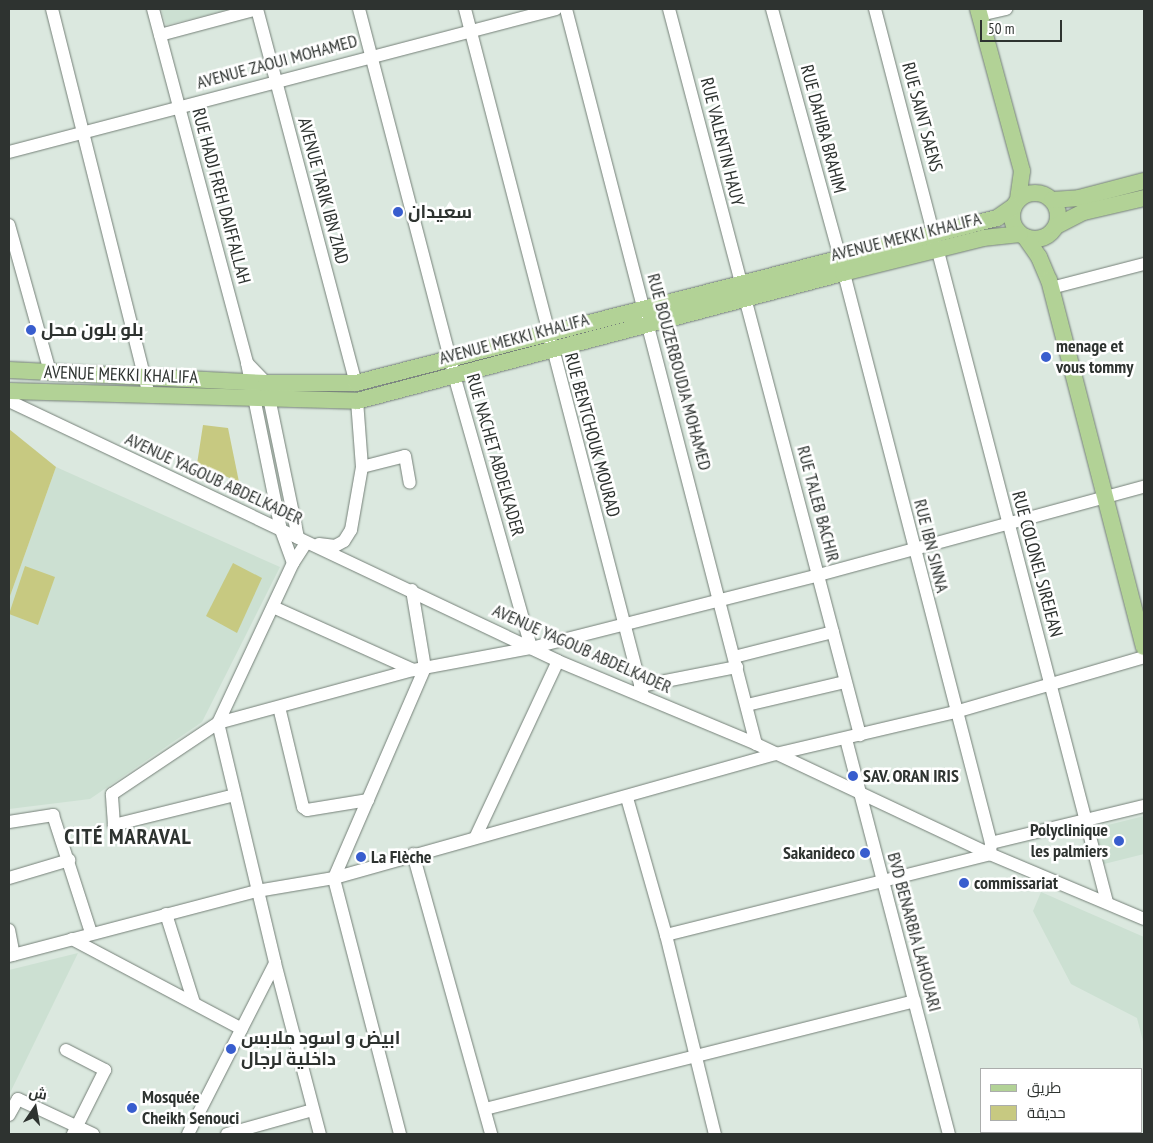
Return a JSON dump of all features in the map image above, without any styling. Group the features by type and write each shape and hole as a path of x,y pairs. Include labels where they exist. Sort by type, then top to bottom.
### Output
{"main road":[{"path":"979,12 1022,171 1012,219 1022,236 1039,257 1050,284 1107,496 1144,646"},
{"path":"1022,171 1048,197 1057,209 1050,284"},
{"path":"1016,203 1030,193 1048,197 1080,198 1144,181"},
{"path":"1022,236 1043,238 1055,228 1084,212 1144,198"},
{"name":"AVENUE MEKKI KHALIFA","path":"9,392 357,401 548,334 647,316 936,242 997,218 1016,203"},
{"name":"AVENUE MEKKI KHALIFA","path":"936,242 1022,236"},
{"name":"AVENUE MEKKI KHALIFA","path":"9,370 258,382 356,383 552,350 647,316"}],"street":[{"path":"52,9 146,377 149,396"},
{"name":"RUE HADJ FREH DAIFFALLAH","path":"153,9 247,363 258,382"},
{"path":"160,35 257,9"},
{"name":"AVENUE TARIK IBN ZIAD","path":"257,9 356,383"},
{"name":"RUE NACHET ABDELKADER","path":"359,9 452,367 531,648"},
{"name":"RUE BENTCHOUK MOURAD","path":"464,9 642,691"},
{"name":"AVENUE ZAOUI MOHAMED","path":"9,152 179,106 556,9"},
{"name":"RUE BOUZERBOUDJA MOHAMED","path":"566,9 647,316 756,744"},
{"name":"RUE VALENTIN HAUY","path":"669,9 742,291"},
{"name":"RUE DAHIBA BRAHIM","path":"772,9 842,265"},
{"name":"RUE SAINT SAENS","path":"875,9 936,242"},
{"path":"979,12 1006,9"},
{"path":"9,225 50,372"},
{"name":"RUE COLONEL SIREJEAN","path":"936,242 1106,902"},
{"path":"1050,284 1144,264"},
{"name":"RUE IBN SINNA","path":"842,265 990,848"},
{"name":"RUE TALEB BACHIR","path":"742,291 860,735"},
{"path":"258,382 252,398 281,530 293,563"},
{"path":"258,382 270,400 302,540 274,607 218,723 257,892 320,1134"},
{"name":"AVENUE YAGOUB ABDELKADER","path":"9,401 412,590 558,661 642,691 776,754 990,848 1144,920"},
{"path":"302,540 335,546 344,541 351,530 358,502 362,467 357,401"},
{"path":"362,467 405,456 410,483"},
{"path":"235,795 114,825 112,794 218,723 419,669 531,648 819,575 1007,521 1144,486"},
{"path":"400,1134 334,878 368,800 419,669 412,590"},
{"path":"274,607 419,669"},
{"path":"642,691 833,632"},
{"path":"9,930 11,956 72,938 257,892 334,878 476,836 627,798 776,754 955,712 1144,657"},
{"path":"476,836 558,661"},
{"path":"747,705 845,682"},
{"path":"279,707 303,807 308,810 368,800"},
{"name":"BVD BENARBIA LAHOUARI","path":"846,739 880,880 949,1134"},
{"path":"627,798 666,935 694,1055 715,1134"},
{"path":"666,935 880,880 1144,806"},
{"path":"9,822 53,815 92,933"},
{"path":"413,854 491,1134"},
{"path":"9,878 69,860"},
{"path":"166,914 194,1003"},
{"path":"72,938 242,1028"},
{"path":"188,1134 275,963"},
{"path":"485,1109 914,1001"},
{"path":"66,1050 105,1070 75,1130"},
{"path":"9,1115 18,1098 75,1130 93,1134"},
{"path":"227,1134 313,1110"}],"shaded area":[{"path":"161,9 231,9 166,25"},
{"path":"56,467 280,567 202,722 90,799 9,809 9,599"},
{"name":"Polyclinique les palmiers","path":"1144,816 1144,854 1100,865 1092,829"},
{"path":"1041,892 1144,937 1144,1045 1137,1018 1071,984 1033,911"},
{"path":"78,953 9,1095 9,970"}],"green space":[{"path":"203,425 228,428 239,482 197,464"},
{"path":"9,429 56,467 9,599"},
{"path":"233,563 262,578 237,633 206,616"},
{"path":"25,566 55,577 38,625 9,614"}],"place":[{"name":"سعيدان","path":"398,212"},
{"name":"بلو بلون محل","path":"31,330"},
{"name":"menage et vous tommy","path":"1046,357"},
{"name":"SAV. ORAN IRIS","path":"853,776"},
{"name":"Polyclinique les palmiers","path":"1119,841"},
{"name":"Sakanideco","path":"865,853"},
{"name":"La Flèche","path":"361,857"},
{"name":"commissariat","path":"964,883"},
{"name":"ابيض و اسود ملابس داخلية لرجال","path":"231,1049"},
{"name":"Mosquée Cheikh Senouci","path":"132,1108"}],"district":[{"name":"CITÉ MARAVAL","path":"128,837"}]}
